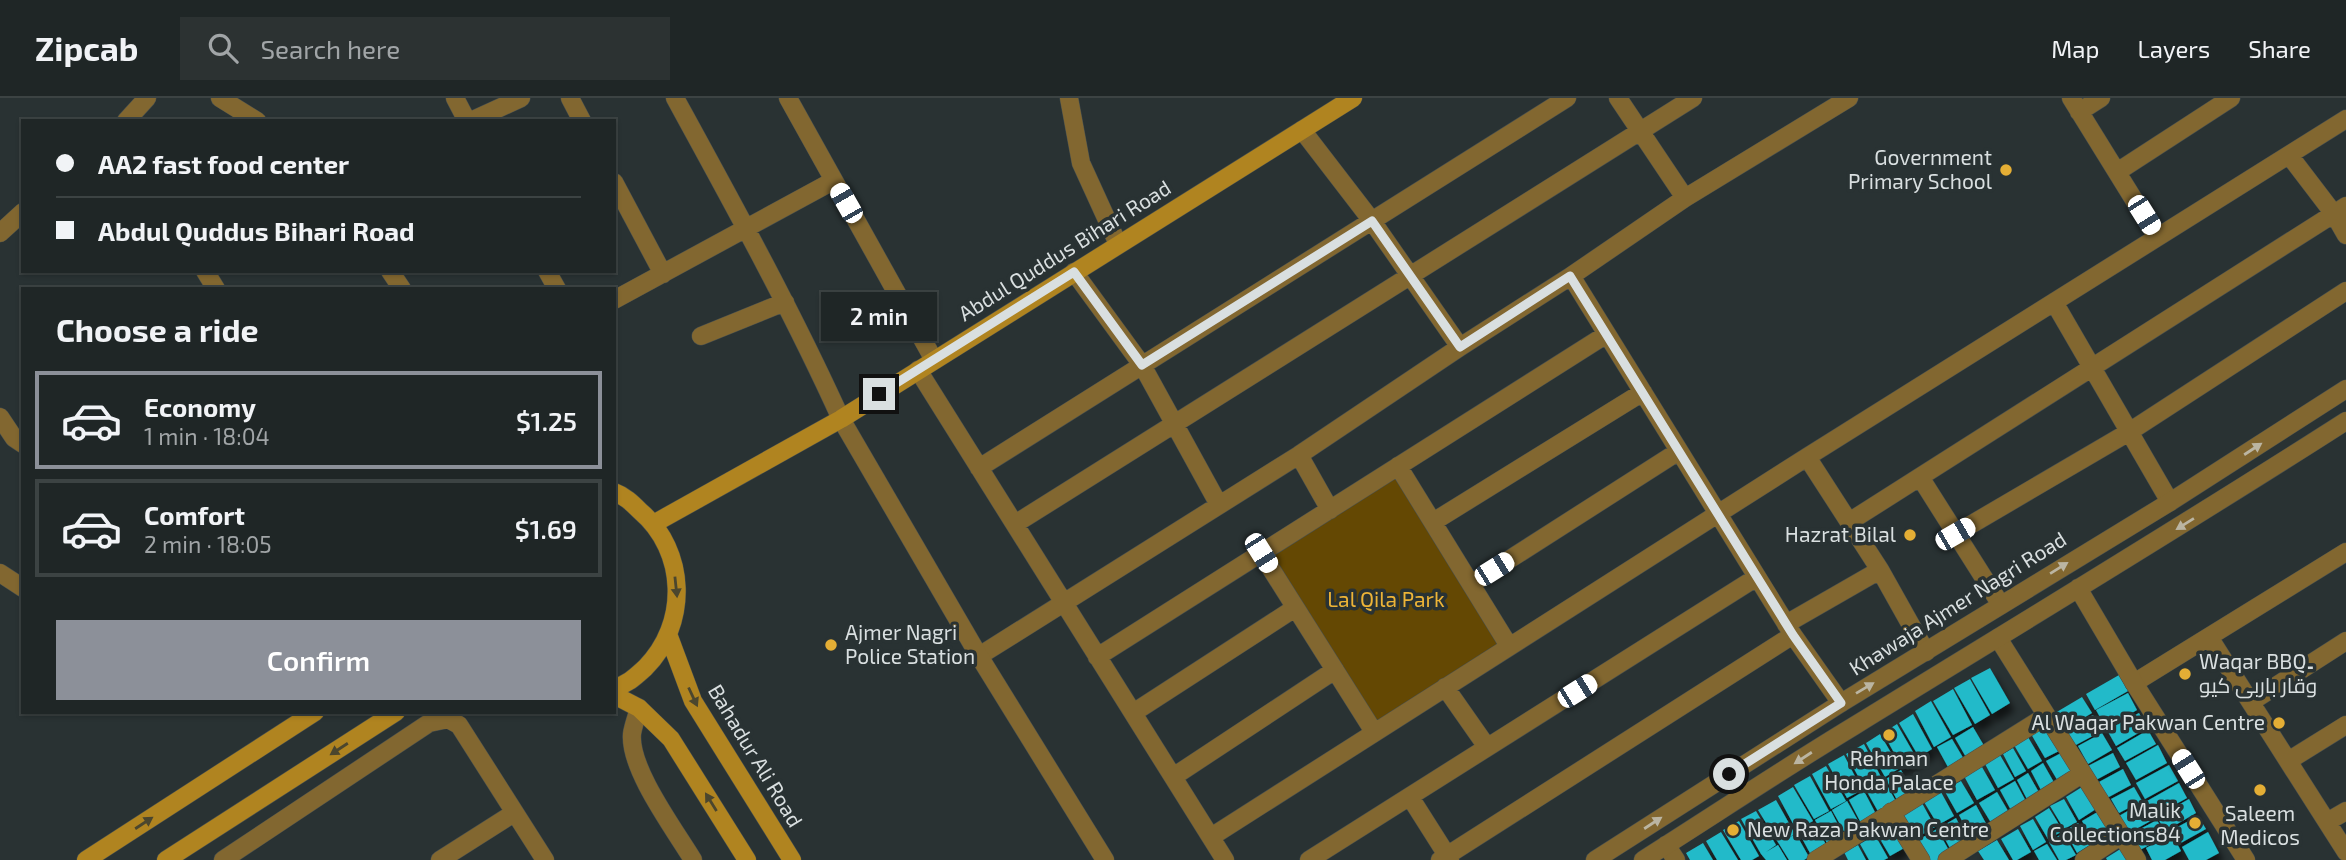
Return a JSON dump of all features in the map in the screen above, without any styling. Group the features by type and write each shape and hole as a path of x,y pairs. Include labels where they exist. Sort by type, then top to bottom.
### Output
{"main road":[{"name":"Abdul Quddus Bihari Road","path":"655,523 841,419 1353,98"},
{"path":"616,493 623,495 655,523 673,557 678,594 675,620 659,654 628,683 616,687"},
{"name":"Bahadur Ali Road","path":"668,634 693,701 792,860"},
{"path":"616,696 639,708 671,739 747,860"},
{"path":"86,860 312,714"},
{"path":"166,860 393,714"}],"street":[{"path":"128,119 147,98"},
{"path":"455,98 468,119"},
{"path":"473,119 520,98"},
{"path":"570,98 581,119"},
{"path":"675,98 785,302 841,419 979,656 1105,860"},
{"path":"788,98 934,360"},
{"path":"1069,98 1081,163 1118,244"},
{"path":"979,468 1567,98"},
{"path":"1618,98 1685,198"},
{"path":"1015,524 1693,98"},
{"path":"979,656 1299,455 1685,198 1849,98"},
{"path":"2101,98 2075,105 2157,237"},
{"path":"2117,172 2231,98"},
{"path":"225,99 254,119"},
{"path":"1210,837 1807,457 2346,119"},
{"path":"1302,130 1372,221 1460,347"},
{"path":"2289,155 2340,210 2346,235"},
{"path":"616,299 833,181"},
{"path":"616,186 663,274"},
{"path":"1849,522 2340,210"},
{"path":"0,233 21,214"},
{"path":"1074,272 1142,365 1219,505"},
{"path":"1570,276 1789,630 1841,703"},
{"path":"1955,534 2129,432 2346,291"},
{"path":"701,336 785,302"},
{"path":"2054,302 2170,502"},
{"path":"1097,657 1607,334"},
{"path":"918,370 1225,860"},
{"name":"Khawaja Ajmer Nagri Road","path":"1595,860 1841,703 2170,502 2346,389"},
{"path":"1433,522 1643,392"},
{"path":"0,417 14,438 21,443"},
{"path":"1643,860 1671,853 1852,727 2138,553 2346,421"},
{"path":"1471,584 1679,451"},
{"path":"1299,455 1330,510"},
{"path":"1807,457 1880,570 1926,652"},
{"path":"1398,467 1509,646"},
{"path":"1920,477 2001,606"},
{"path":"2122,531 2138,553"},
{"path":"2134,683 2346,552"},
{"path":"1261,553 1374,732"},
{"path":"1410,797 1446,858 1880,570"},
{"path":"0,573 21,587"},
{"path":"1309,860 1757,577"},
{"path":"2078,588 2241,858"},
{"path":"1133,713 1295,608"},
{"path":"1949,637 1963,659"},
{"path":"2209,637 2346,852"},
{"path":"1998,638 2137,860"},
{"path":"2251,702 2346,641"},
{"path":"1173,777 1335,670"},
{"path":"1445,687 1488,747"},
{"path":"639,708 632,734 634,752 643,778 693,860"},
{"path":"1816,860 2046,716"},
{"path":"229,858 429,723 448,719 459,725 545,860"},
{"path":"2288,761 2346,725"},
{"path":"1947,860 2082,774"},
{"path":"2327,822 2346,811"},
{"path":"440,860 514,813"},
{"path":"1891,813 1921,860"},
{"path":"2084,860 2122,835"}],"green space":[{"name":"Lal Qila Park","path":"1398,466 1509,646 1374,732 1261,553"}],"building":[{"path":"1990,668 2010,703 1992,714 1971,678"},
{"path":"2119,675 2128,691 2095,710 2086,694"},
{"path":"1970,679 1990,715 1975,724 1954,688"},
{"path":"1953,689 1972,725 1953,735 1933,701"},
{"path":"2128,693 2137,710 2106,728 2096,710"},
{"path":"2082,697 2092,713 2065,729 2055,713"},
{"path":"1931,701 1951,737 1934,747 1915,711"},
{"path":"2139,713 2147,728 2116,746 2107,730"},
{"path":"1913,714 1932,749 1919,757 1899,723"},
{"path":"2093,715 2102,731 2074,746 2065,730"},
{"path":"1897,724 1917,759 1902,767 1883,733"},
{"path":"2048,726 2061,750 2045,758 2031,734"},
{"path":"1973,727 1986,749 1967,759 1955,738"},
{"path":"2148,730 2156,744 2125,761 2117,748"},
{"path":"2102,733 2112,750 2088,764 2078,746"},
{"path":"1880,734 1900,768 1885,777 1866,743"},
{"path":"2028,737 2042,761 2028,769 2014,745"},
{"path":"1952,739 1965,761 1949,769 1937,747"},
{"path":"1864,744 1882,779 1865,789 1846,754"},
{"path":"2158,745 2167,763 2136,780 2126,763"},
{"path":"2013,748 2026,771 2015,777 2003,754"},
{"path":"2063,752 2075,774 2059,783 2046,761"},
{"path":"2113,753 2120,767 2096,780 2088,766"},
{"path":"1844,755 1862,790 1847,798 1828,764"},
{"path":"2000,755 2014,779 1998,788 1985,764"},
{"path":"2043,763 2056,786 2043,794 2031,771"},
{"path":"2169,765 2178,781 2145,799 2136,783"},
{"path":"1826,766 1846,801 1831,809 1812,774"},
{"path":"1982,767 1995,790 1977,800 1964,776"},
{"path":"2123,769 2131,785 2107,798 2099,782"},
{"path":"1901,770 1914,795 1899,804 1886,779"},
{"path":"2028,773 2041,796 2029,803 2017,780"},
{"path":"1810,776 1829,811 1814,819 1794,785"},
{"path":"1884,780 1898,805 1880,815 1866,790"},
{"path":"1961,781 1974,803 1957,813 1944,790"},
{"path":"2015,781 2028,805 2013,814 2000,790"},
{"path":"2179,783 2187,798 2156,815 2147,801"},
{"path":"1793,787 1813,821 1797,831 1778,796"},
{"path":"2082,787 2096,809 2079,820 2066,797"},
{"path":"2134,787 2142,801 2119,813 2111,799"},
{"path":"1864,791 1877,816 1862,825 1849,800"},
{"path":"1941,792 1954,816 1938,825 1924,802"},
{"path":"1997,792 2011,816 1993,826 1979,803"},
{"path":"2064,799 2077,822 2064,829 2050,806"},
{"path":"2189,799 2196,813 2165,831 2157,817"},
{"path":"1776,800 1795,834 1786,839 1796,834 1809,857 1804,860 1789,860 1758,810"},
{"path":"1847,801 1861,826 1846,835 1832,810"},
{"path":"2145,801 2154,819 2129,833 2119,816"},
{"path":"1922,803 1935,827 1916,838 1903,814"},
{"path":"1976,805 1989,829 1971,838 1959,815"},
{"path":"2049,808 2063,831 2048,839 2035,817"},
{"path":"2101,810 2115,832 2095,844 2082,821"},
{"path":"1756,811 1776,845 1766,852 1778,845 1787,860 1766,860 1761,854 1741,819"},
{"path":"1831,811 1844,836 1828,845 1815,820"},
{"path":"2198,816 2206,829 2179,844 2172,830"},
{"path":"1956,818 1968,842 1952,852 1939,828"},
{"path":"2033,819 2046,842 2033,850 2020,826"},
{"path":"2157,820 2166,836 2140,850 2131,834"},
{"path":"1739,821 1759,856 1752,860 1741,860 1723,830"},
{"path":"1813,823 1827,846 1811,855 1798,831"},
{"path":"2078,823 2090,845 2077,853 2065,831"},
{"path":"1894,824 1906,847 1890,856 1877,834"},
{"path":"1937,829 1951,854 1938,860 1928,860 1918,840"},
{"path":"2018,829 2031,852 2013,860 2001,839"},
{"path":"1721,832 1738,860 1717,860 1706,841"},
{"path":"2208,832 2219,853 2206,860 2189,860 2182,847"},
{"path":"2063,833 2076,855 2059,860 2049,842"},
{"path":"2172,834 2181,851 2165,860 2152,860 2146,848"},
{"path":"1875,835 1888,858 1884,860 1869,860 1860,844"},
{"path":"1997,840 2009,860 1984,860 1978,851"},
{"path":"1703,843 1713,860 1690,860 1686,853"},
{"path":"2047,844 2057,860 2039,860 2034,851"},
{"path":"1858,845 1866,860 1848,860 1844,852"},
{"path":"2122,848 2130,860 2107,860 2106,858"}],"place":[{"name":"Government Primary School","path":"2006,170"},
{"name":"Hazrat Bilal","path":"1910,535"},
{"name":"Ajmer Nagri Police Station","path":"831,645"},
{"name":"Waqar BBQ۔ وقار باربی کیو","path":"2185,674"},
{"name":"Al Waqar Pakwan Centre","path":"2279,723"},
{"name":"Rehman Honda Palace","path":"1889,735"},
{"name":"Saleem Medicos","path":"2260,790"},
{"name":"Malik Collections84","path":"2195,823"},
{"name":"New Raza Pakwan Centre","path":"1733,830"}],"route":[{"path":"879,394 1074,272 1142,365 1372,221 1460,347 1570,276 1793,635 1841,703 1729,774"}]}
